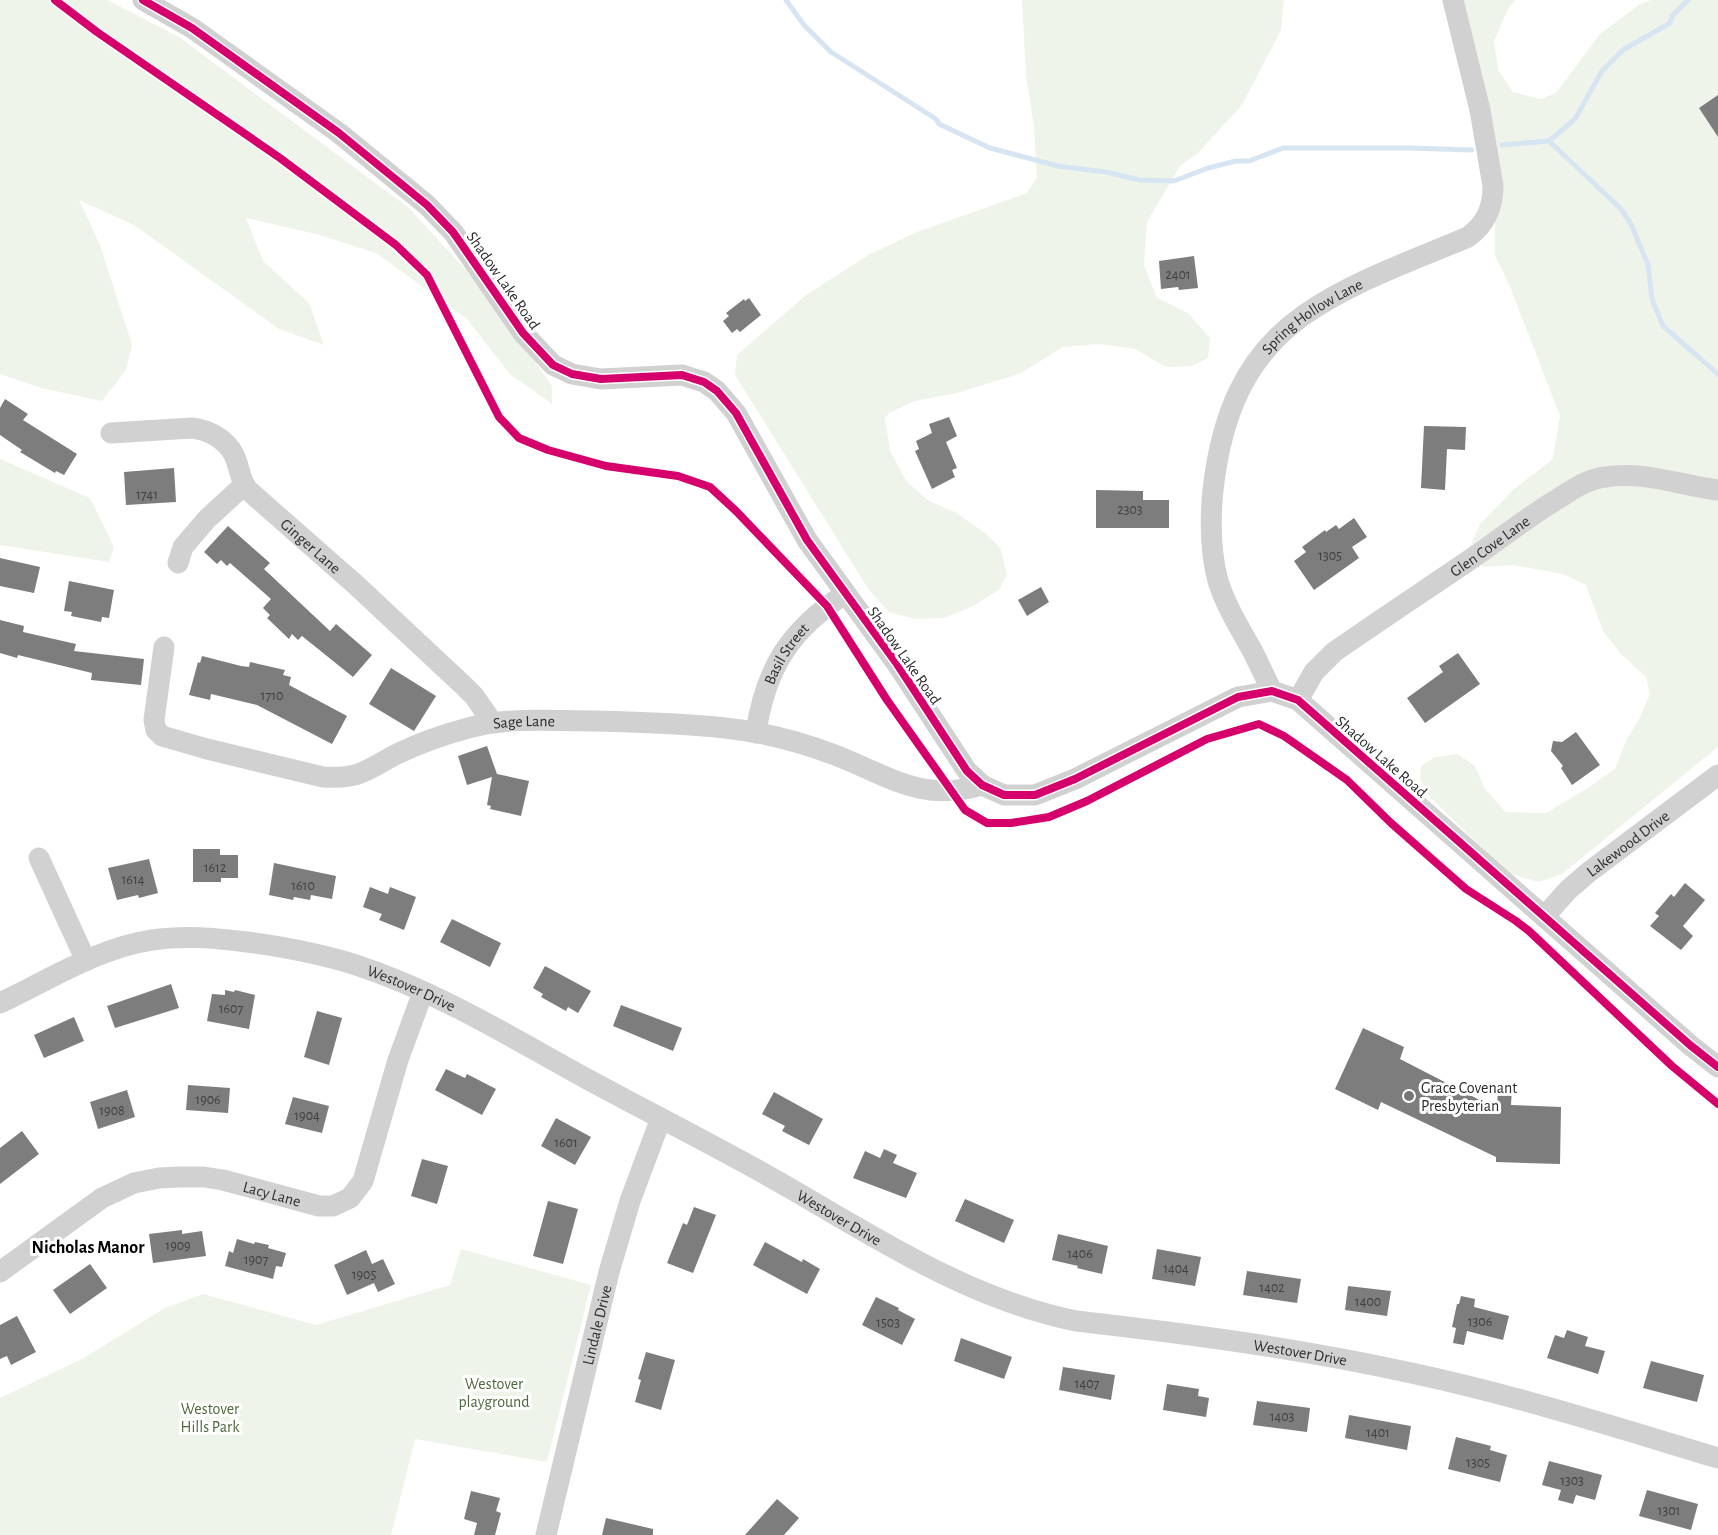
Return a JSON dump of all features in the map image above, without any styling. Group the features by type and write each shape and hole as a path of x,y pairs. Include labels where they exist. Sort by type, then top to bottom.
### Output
{"street":[{"name":"Shadow Lake Road","path":"143,0 192,28 330,126 427,205 453,232 523,333 553,365 572,374 601,379 682,375 704,382 717,391 736,413 807,540 897,664 967,771 982,785 1004,795 1035,795 1075,779 1238,697 1272,691 1298,700 1690,1045 1718,1067"},
{"name":"Spring Hollow Lane","path":"1272,691 1231,612 1218,580 1212,550 1211,514 1220,441 1228,413 1248,374 1262,354 1294,323 1335,295 1358,283 1468,237 1485,221 1493,198 1493,186 1480,110 1453,0"},
{"path":"111,432 203,429 228,445 235,455 244,485 207,519 183,547 178,563"},
{"name":"Glen Cove Lane","path":"1298,700 1314,672 1334,652 1524,520 1581,484 1602,477 1628,474 1718,490"},
{"name":"Ginger Lane","path":"244,485 463,685 474,696 493,723"},
{"name":"Basil Street","path":"756,733 763,695 782,654 802,628 845,594"},
{"name":"Sage Lane","path":"164,647 154,720 156,730 162,736 323,777 342,778 357,775 420,744 447,734 493,723 522,720 648,723 726,728 756,733 833,755 897,783 915,788 946,792 982,785"},
{"name":"Lakewood Drive","path":"1544,916 1568,890 1589,872 1718,775"},
{"path":"39,858 86,961"},
{"name":"Westover Drive","path":"0,1003 86,961 122,947 149,940 183,937 219,939 266,945 335,959 423,992 517,1039 590,1081 764,1173 910,1256 993,1296 1030,1310 1076,1321 1293,1351 1414,1373 1555,1409 1718,1458"},
{"name":"Lacy Lane","path":"0,1272 102,1198 121,1188 140,1182 178,1177 213,1179 323,1206 340,1204 350,1198 363,1181 398,1060 423,992"},
{"name":"Lindale Drive","path":"546,1535 612,1262 634,1191 661,1118"}],"green space":[{"path":"0,0 107,0 179,37 409,208 465,269 522,343 552,386 552,404 510,374 466,318 376,253 316,234 246,218 263,261 309,303 324,345 279,329 134,225 79,200 100,245 132,345 126,370 102,401 41,388 0,374"},
{"path":"1022,0 1284,0 1281,30 1242,105 1198,153 1180,166 1147,222 1144,265 1157,298 1188,313 1210,338 1208,358 1192,366 1166,367 1135,349 1099,344 1063,347 1021,373 957,393 915,401 889,413 885,418 890,451 907,482 929,501 955,512 985,533 1000,547 1007,574 999,590 973,606 944,618 915,619 889,612 869,590 735,375 737,355 806,295 870,254 917,232 1027,193 1037,177 1034,126 1026,75"},
{"path":"1442,0 1515,0 1507,11 1494,41 1498,70 1513,92 1541,99 1556,93 1600,34 1640,4 1651,0 1718,0 1718,95 1699,108 1714,131 1718,128 1718,747 1562,874 1539,882 1508,873 1430,797 1420,779 1421,766 1435,757 1458,754 1475,766 1485,789 1506,812 1546,813 1615,769 1626,741 1650,694 1646,677 1620,653 1603,631 1586,585 1563,574 1512,565 1483,567 1470,547 1480,524 1514,489 1553,459 1560,416 1511,289 1495,255 1495,222 1450,17"},
{"path":"0,459 90,498 114,547 109,562 0,545"},
{"name":"Westover Hills Park","path":"461,1249 591,1285 547,1462 415,1439 391,1535 0,1535 0,1398 82,1359 165,1308 203,1294 316,1325 450,1285"}],"building":[{"path":"1718,95 1718,137 1699,108"},
{"path":"1194,256 1198,288 1161,289 1159,261"},
{"path":"749,298 761,315 740,332 737,329 732,333 723,321 729,316 726,313 744,299 745,301"},
{"path":"5,399 28,414 23,420 77,454 64,475 56,471 55,473 20,452 22,450 0,435 0,408"},
{"path":"949,417 957,436 946,442 957,468 952,470 955,477 932,489 915,451 919,449 916,441 932,433 929,424"},
{"path":"1424,426 1466,427 1465,450 1447,449 1445,490 1421,488"},
{"path":"174,468 176,502 126,505 124,472"},
{"path":"1096,490 1143,491 1143,500 1169,500 1169,528 1096,528"},
{"path":"1354,518 1367,537 1352,547 1359,558 1314,590 1294,561 1306,552 1302,547 1325,530 1326,532 1336,525 1339,529"},
{"path":"228,526 270,563 264,569 330,631 336,624 372,655 353,677 302,636 298,640 292,634 289,639 267,618 270,615 263,608 271,599 230,563 227,566 221,560 217,564 204,552"},
{"path":"0,558 40,567 34,593 0,586"},
{"path":"69,581 114,590 109,618 102,617 101,622 71,616 72,612 64,611"},
{"path":"1041,587 1049,602 1027,616 1018,600"},
{"path":"0,620 24,626 23,632 76,644 74,651 144,659 141,685 91,680 92,673 18,655 17,658 0,653"},
{"path":"1458,653 1480,684 1425,723 1407,698 1443,672 1439,666"},
{"path":"202,656 241,666 249,667 250,662 285,670 283,675 291,677 289,685 347,716 332,744 257,705 211,694 210,700 189,695 198,662 200,663"},
{"path":"391,668 436,696 414,731 369,704"},
{"path":"1576,732 1600,765 1572,785 1561,768 1563,766 1551,751 1553,741 1562,742"},
{"path":"487,746 497,774 529,781 521,816 490,809 491,806 487,805 492,777 467,785 458,756"},
{"path":"193,849 220,849 220,855 238,855 238,878 221,878 221,882 193,882"},
{"path":"149,859 158,893 117,900 108,868"},
{"path":"274,863 336,876 332,899 311,895 310,900 294,897 293,900 269,895"},
{"path":"1685,883 1705,900 1683,926 1693,936 1681,950 1650,926 1659,916 1655,913 1671,894 1674,897"},
{"path":"370,887 388,894 390,887 416,897 404,930 379,920 382,914 363,907"},
{"path":"452,919 501,943 490,967 440,942"},
{"path":"545,966 591,991 578,1013 568,1007 566,1011 541,997 543,994 533,988"},
{"path":"171,984 179,1008 115,1028 107,1006"},
{"path":"225,990 255,995 249,1029 207,1021 212,994 225,995"},
{"path":"621,1005 682,1028 673,1051 613,1026"},
{"path":"317,1011 342,1018 329,1065 304,1057"},
{"path":"74,1017 84,1041 44,1058 34,1035"},
{"name":"Grace Covenant Presbyterian","path":"1363,1028 1404,1047 1400,1059 1497,1109 1498,1087 1512,1088 1511,1105 1561,1107 1560,1164 1496,1162 1496,1157 1381,1102 1378,1110 1335,1089"},
{"path":"446,1069 465,1078 467,1074 496,1089 482,1115 435,1090"},
{"path":"188,1085 230,1088 228,1113 186,1110"},
{"path":"127,1090 135,1117 98,1129 90,1102"},
{"path":"774,1092 823,1119 809,1145 782,1131 785,1126 762,1114"},
{"path":"293,1097 329,1106 322,1133 285,1124"},
{"path":"556,1118 591,1137 575,1165 541,1146"},
{"path":"22,1131 39,1154 0,1184 0,1148"},
{"path":"884,1149 897,1155 893,1163 917,1173 906,1198 853,1178 865,1151 880,1158"},
{"path":"422,1159 448,1166 437,1204 411,1196"},
{"path":"965,1199 1014,1220 1004,1243 955,1221"},
{"path":"548,1201 578,1209 563,1264 533,1256"},
{"path":"694,1207 716,1215 693,1273 667,1263 683,1223 687,1225"},
{"path":"182,1230 182,1234 202,1231 206,1256 153,1263 149,1234"},
{"path":"1058,1234 1108,1246 1102,1274 1052,1260"},
{"path":"237,1239 269,1245 268,1248 286,1253 282,1267 276,1266 273,1279 225,1266 229,1251 233,1253"},
{"path":"765,1242 820,1269 807,1294 753,1265"},
{"path":"1157,1249 1201,1257 1195,1286 1152,1279"},
{"path":"366,1250 372,1264 383,1259 395,1284 378,1292 374,1283 347,1295 334,1265"},
{"path":"90,1264 107,1288 70,1314 53,1290"},
{"path":"1247,1271 1301,1279 1297,1303 1243,1295"},
{"path":"1348,1286 1391,1291 1387,1316 1345,1310"},
{"path":"1461,1296 1475,1299 1474,1307 1509,1316 1503,1340 1467,1331 1464,1345 1453,1343 1456,1328 1452,1327"},
{"path":"876,1297 915,1319 902,1345 862,1325"},
{"path":"17,1316 36,1352 11,1365 7,1356 0,1359 0,1325"},
{"path":"1567,1330 1588,1337 1585,1346 1605,1351 1598,1374 1547,1358 1555,1335 1564,1338"},
{"path":"961,1338 1012,1357 1004,1379 954,1361"},
{"path":"646,1352 675,1360 661,1410 635,1402 641,1380 638,1379"},
{"path":"1651,1361 1704,1375 1697,1402 1643,1388"},
{"path":"1063,1367 1115,1375 1111,1400 1059,1390"},
{"path":"1167,1384 1199,1389 1198,1396 1209,1398 1206,1417 1163,1410"},
{"path":"1257,1401 1310,1408 1307,1432 1253,1425"},
{"path":"1349,1415 1411,1426 1407,1450 1345,1438"},
{"path":"1456,1437 1491,1446 1490,1450 1507,1455 1500,1482 1448,1469"},
{"path":"1549,1461 1602,1475 1595,1500 1576,1495 1573,1504 1558,1500 1561,1490 1542,1485"},
{"path":"1647,1490 1698,1504 1691,1530 1639,1516"},
{"path":"471,1491 500,1498 496,1511 501,1513 495,1535 474,1535 477,1523 464,1519"},
{"path":"777,1499 799,1518 784,1535 745,1535"},
{"path":"606,1518 653,1529 653,1535 602,1535"}],"waterway":[{"path":"786,0 804,25 831,52 936,119 939,124 990,148 1058,166 1106,172 1140,180 1174,181 1208,168 1236,161 1249,161 1283,148 1472,150"},
{"path":"1502,145 1549,141 1575,119 1602,71 1623,50 1670,23 1672,16 1688,0"},
{"path":"1549,141 1621,209 1631,224 1648,265 1652,299 1663,326 1718,374"}],"cycle path":[{"path":"55,0 97,32 280,158 396,245 427,275 499,417 519,438 548,450 606,466 678,476 710,487 827,606 887,700 965,810 987,823 1011,823 1049,817 1087,801 1207,739 1259,724 1284,736 1347,780 1391,823 1466,889 1529,931 1672,1066 1718,1104"},
{"path":"143,0 192,28 339,133 427,205 453,232 523,333 553,365 572,374 601,379 682,375 704,382 717,391 736,413 807,540 897,664 967,771 982,785 1004,795 1035,795 1075,779 1238,697 1272,691 1298,700 1690,1045 1718,1067"}],"place":[{"name":"Grace Covenant Presbyterian","path":"1409,1096"}],"district":[{"name":"Nicholas Manor","path":"88,1247"}],"park label":[{"name":"Westover playground","path":"494,1392"}]}
